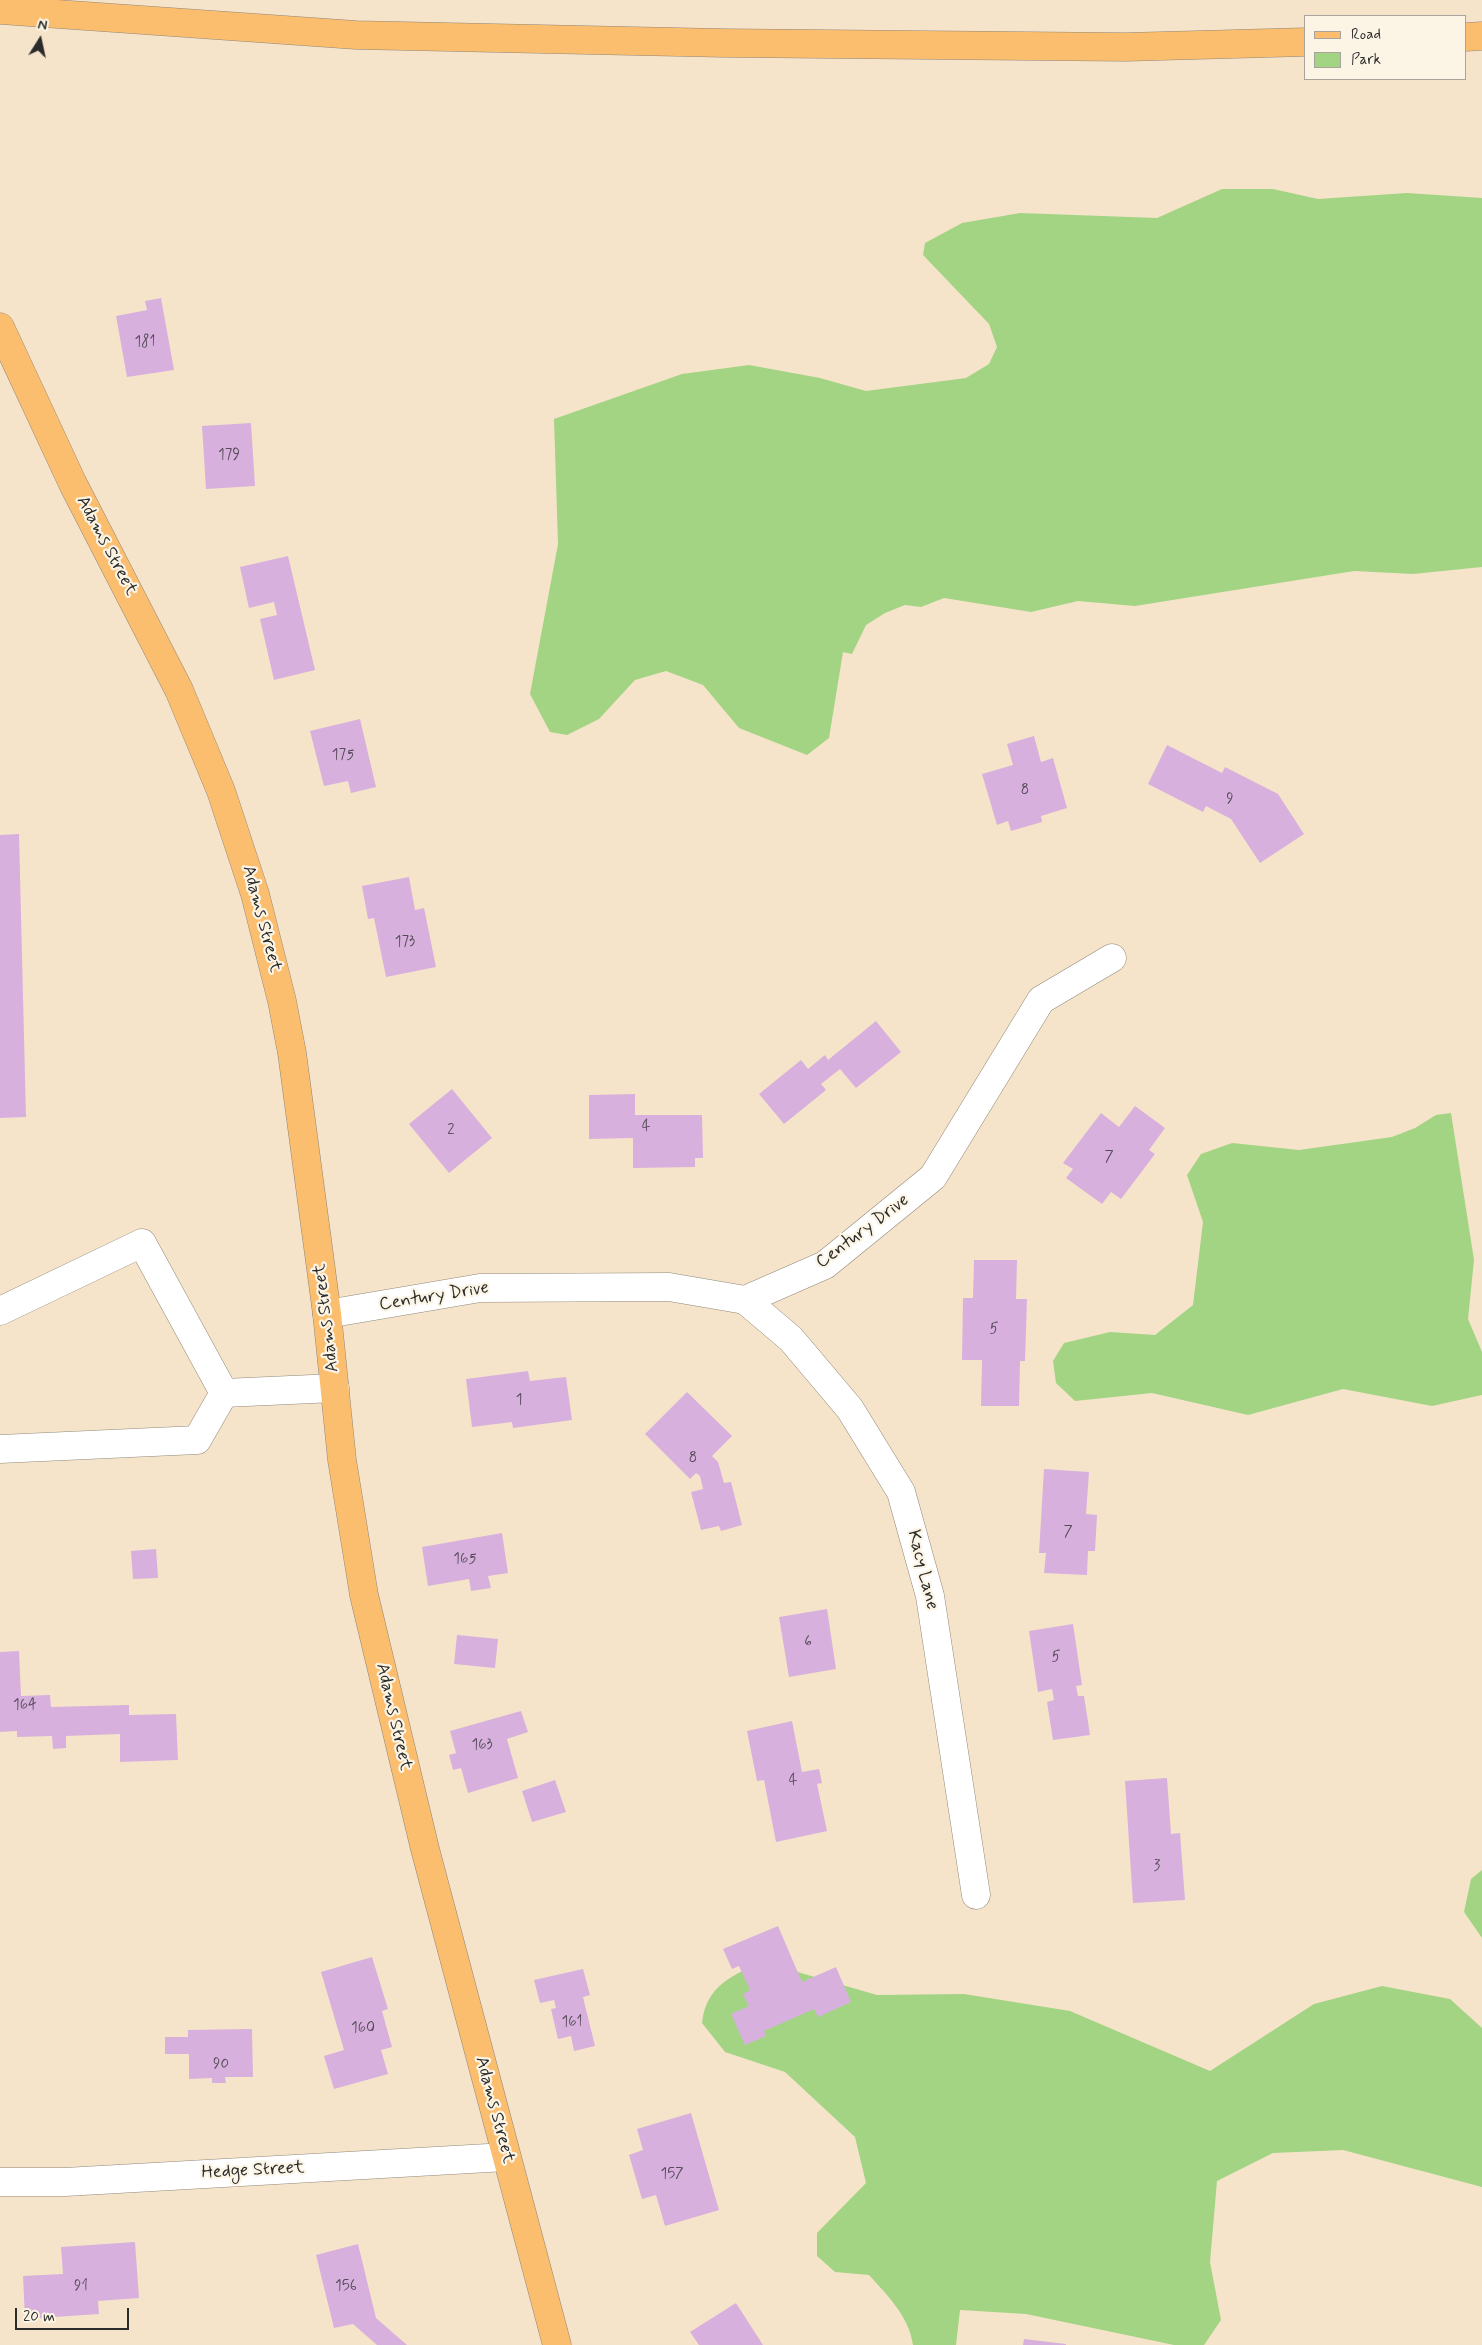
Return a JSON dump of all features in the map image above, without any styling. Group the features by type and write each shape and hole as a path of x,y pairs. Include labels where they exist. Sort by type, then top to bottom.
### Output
{"main road":[{"path":"0,10 376,35 714,43 1125,47 1304,42"},
{"path":"1467,37 1482,36"},
{"name":"Adams Street","path":"0,327 73,484 179,690 221,790 239,841 270,947 292,1053 327,1314 352,1533 372,1631 413,1803 557,2345"}],"street":[{"name":"Century Drive","path":"327,1314 480,1288 669,1287 745,1300 825,1265 933,1177 1041,1000 1112,958"},
{"path":"0,1311 142,1243 224,1393"},
{"name":"Kacy Lane","path":"745,1300 791,1339 850,1409 901,1492 930,1596 976,1896"},
{"path":"224,1393 335,1388"},
{"path":"0,1449 197,1440 224,1393"},
{"name":"Hedge Street","path":"0,2182 65,2182 506,2157"}],"green space":[{"path":"1222,189 1273,189 1318,199 1407,193 1482,198 1482,567 1413,574 1354,571 1135,606 1078,601 1031,612 944,598 921,607 905,605 885,613 866,625 852,654 843,652 829,738 807,755 739,728 703,685 666,671 635,680 599,719 567,735 550,732 530,694 558,544 554,419 682,374 749,365 820,378 866,391 966,378 989,364 997,347 989,324 923,255 925,243 962,223 1020,213 1157,218"},
{"path":"1451,1113 1474,1260 1468,1319 1482,1352 1482,1395 1432,1406 1343,1389 1248,1415 1152,1393 1075,1401 1056,1383 1053,1361 1064,1343 1110,1332 1155,1335 1193,1305 1203,1222 1187,1175 1201,1154 1232,1143 1299,1150 1392,1137 1415,1128 1436,1115"},
{"path":"1482,1870 1482,1938 1464,1912 1471,1879"},
{"path":"763,1962 877,1995 964,1994 1070,2011 1210,2071 1314,2004 1382,1986 1450,1999 1482,2028 1482,2187 1343,2150 1273,2153 1217,2181 1210,2262 1221,2320 1204,2345 1174,2345 1026,2314 960,2310 956,2345 913,2345 911,2334 902,2315 890,2298 869,2275 835,2272 817,2256 817,2233 866,2183 855,2137 785,2072 725,2052 702,2023 704,2010 709,2000 722,1984 731,1977"}],"building":[{"path":"161,298 174,370 127,377 116,316 147,310 145,301"},
{"path":"251,423 255,486 206,489 202,426"},
{"path":"288,556 315,670 274,680 260,619 277,615 274,602 249,608 240,567"},
{"path":"360,719 376,787 351,793 348,781 324,786 310,731"},
{"path":"1034,736 1041,762 1053,758 1067,808 1041,816 1042,822 1011,831 1008,821 997,825 982,774 1013,765 1007,744"},
{"path":"1167,745 1222,773 1225,767 1278,794 1304,834 1260,863 1231,819 1206,806 1203,812 1148,784"},
{"path":"19,834 26,1117 0,1118 0,835"},
{"path":"409,877 415,910 424,908 436,967 386,977 374,918 368,919 362,886"},
{"path":"876,1021 901,1052 856,1088 840,1069 821,1084 826,1090 784,1124 759,1094 801,1060 808,1069 825,1055 828,1060"},
{"path":"452,1089 492,1138 449,1173 409,1124"},
{"path":"635,1094 635,1115 702,1115 703,1158 695,1158 695,1167 633,1168 633,1138 589,1139 589,1095"},
{"path":"1135,1106 1165,1128 1149,1150 1155,1154 1121,1199 1111,1192 1102,1204 1066,1178 1073,1169 1063,1163 1101,1113 1119,1127"},
{"path":"974,1260 1017,1260 1016,1299 1027,1299 1025,1361 1020,1361 1019,1406 981,1406 982,1360 962,1360 963,1298 973,1298"},
{"path":"528,1371 530,1381 566,1377 572,1420 513,1428 512,1422 472,1427 466,1379"},
{"path":"687,1392 732,1436 712,1456 718,1462 724,1483 731,1482 742,1525 721,1531 719,1526 701,1530 691,1492 703,1489 700,1476 696,1473 690,1479 645,1434"},
{"path":"1044,1469 1089,1472 1086,1514 1097,1515 1095,1551 1088,1551 1087,1575 1044,1573 1046,1553 1039,1553"},
{"path":"502,1533 508,1573 488,1576 491,1588 471,1591 469,1579 428,1586 422,1547"},
{"path":"156,1549 158,1578 133,1579 131,1551"},
{"path":"827,1609 836,1669 789,1677 779,1617"},
{"path":"1073,1624 1082,1685 1076,1686 1078,1696 1084,1696 1090,1735 1053,1740 1047,1702 1054,1700 1052,1689 1038,1692 1029,1631"},
{"path":"457,1635 498,1639 495,1668 454,1664"},
{"path":"19,1651 21,1696 50,1695 51,1707 129,1705 129,1715 176,1714 178,1760 120,1762 120,1734 66,1736 66,1748 53,1749 52,1736 17,1737 17,1731 0,1732 0,1652"},
{"path":"521,1711 528,1732 507,1739 518,1778 468,1793 461,1768 453,1770 449,1755 456,1753 450,1731"},
{"path":"792,1721 802,1772 819,1769 822,1783 817,1784 827,1831 776,1842 764,1780 757,1781 747,1731"},
{"path":"1167,1778 1171,1834 1180,1833 1185,1900 1133,1903 1125,1781"},
{"path":"555,1780 566,1812 532,1822 522,1791"},
{"path":"778,1926 802,1982 836,1967 851,2002 818,2017 814,2009 764,2031 766,2036 745,2045 731,2014 749,2006 743,1994 750,1990 739,1966 732,1969 723,1949"},
{"path":"372,1957 388,2009 382,2011 392,2047 381,2050 388,2074 334,2089 324,2056 344,2050 321,1972"},
{"path":"583,1969 590,1995 583,1997 595,2046 574,2051 571,2036 558,2039 551,2009 556,2008 554,2000 540,2003 534,1980"},
{"path":"252,2029 253,2077 225,2077 226,2083 212,2083 212,2078 189,2079 189,2054 165,2054 165,2037 188,2037 188,2030"},
{"path":"691,2113 719,2210 665,2226 656,2195 642,2199 629,2155 643,2150 637,2129"},
{"path":"135,2242 139,2298 98,2301 99,2314 25,2319 23,2276 63,2274 61,2247"},
{"path":"358,2244 376,2318 407,2345 377,2345 353,2324 334,2328 316,2255"},
{"path":"736,2303 763,2345 699,2345 690,2332"},
{"path":"1024,2339 1066,2344 1066,2345 1023,2345"}]}
